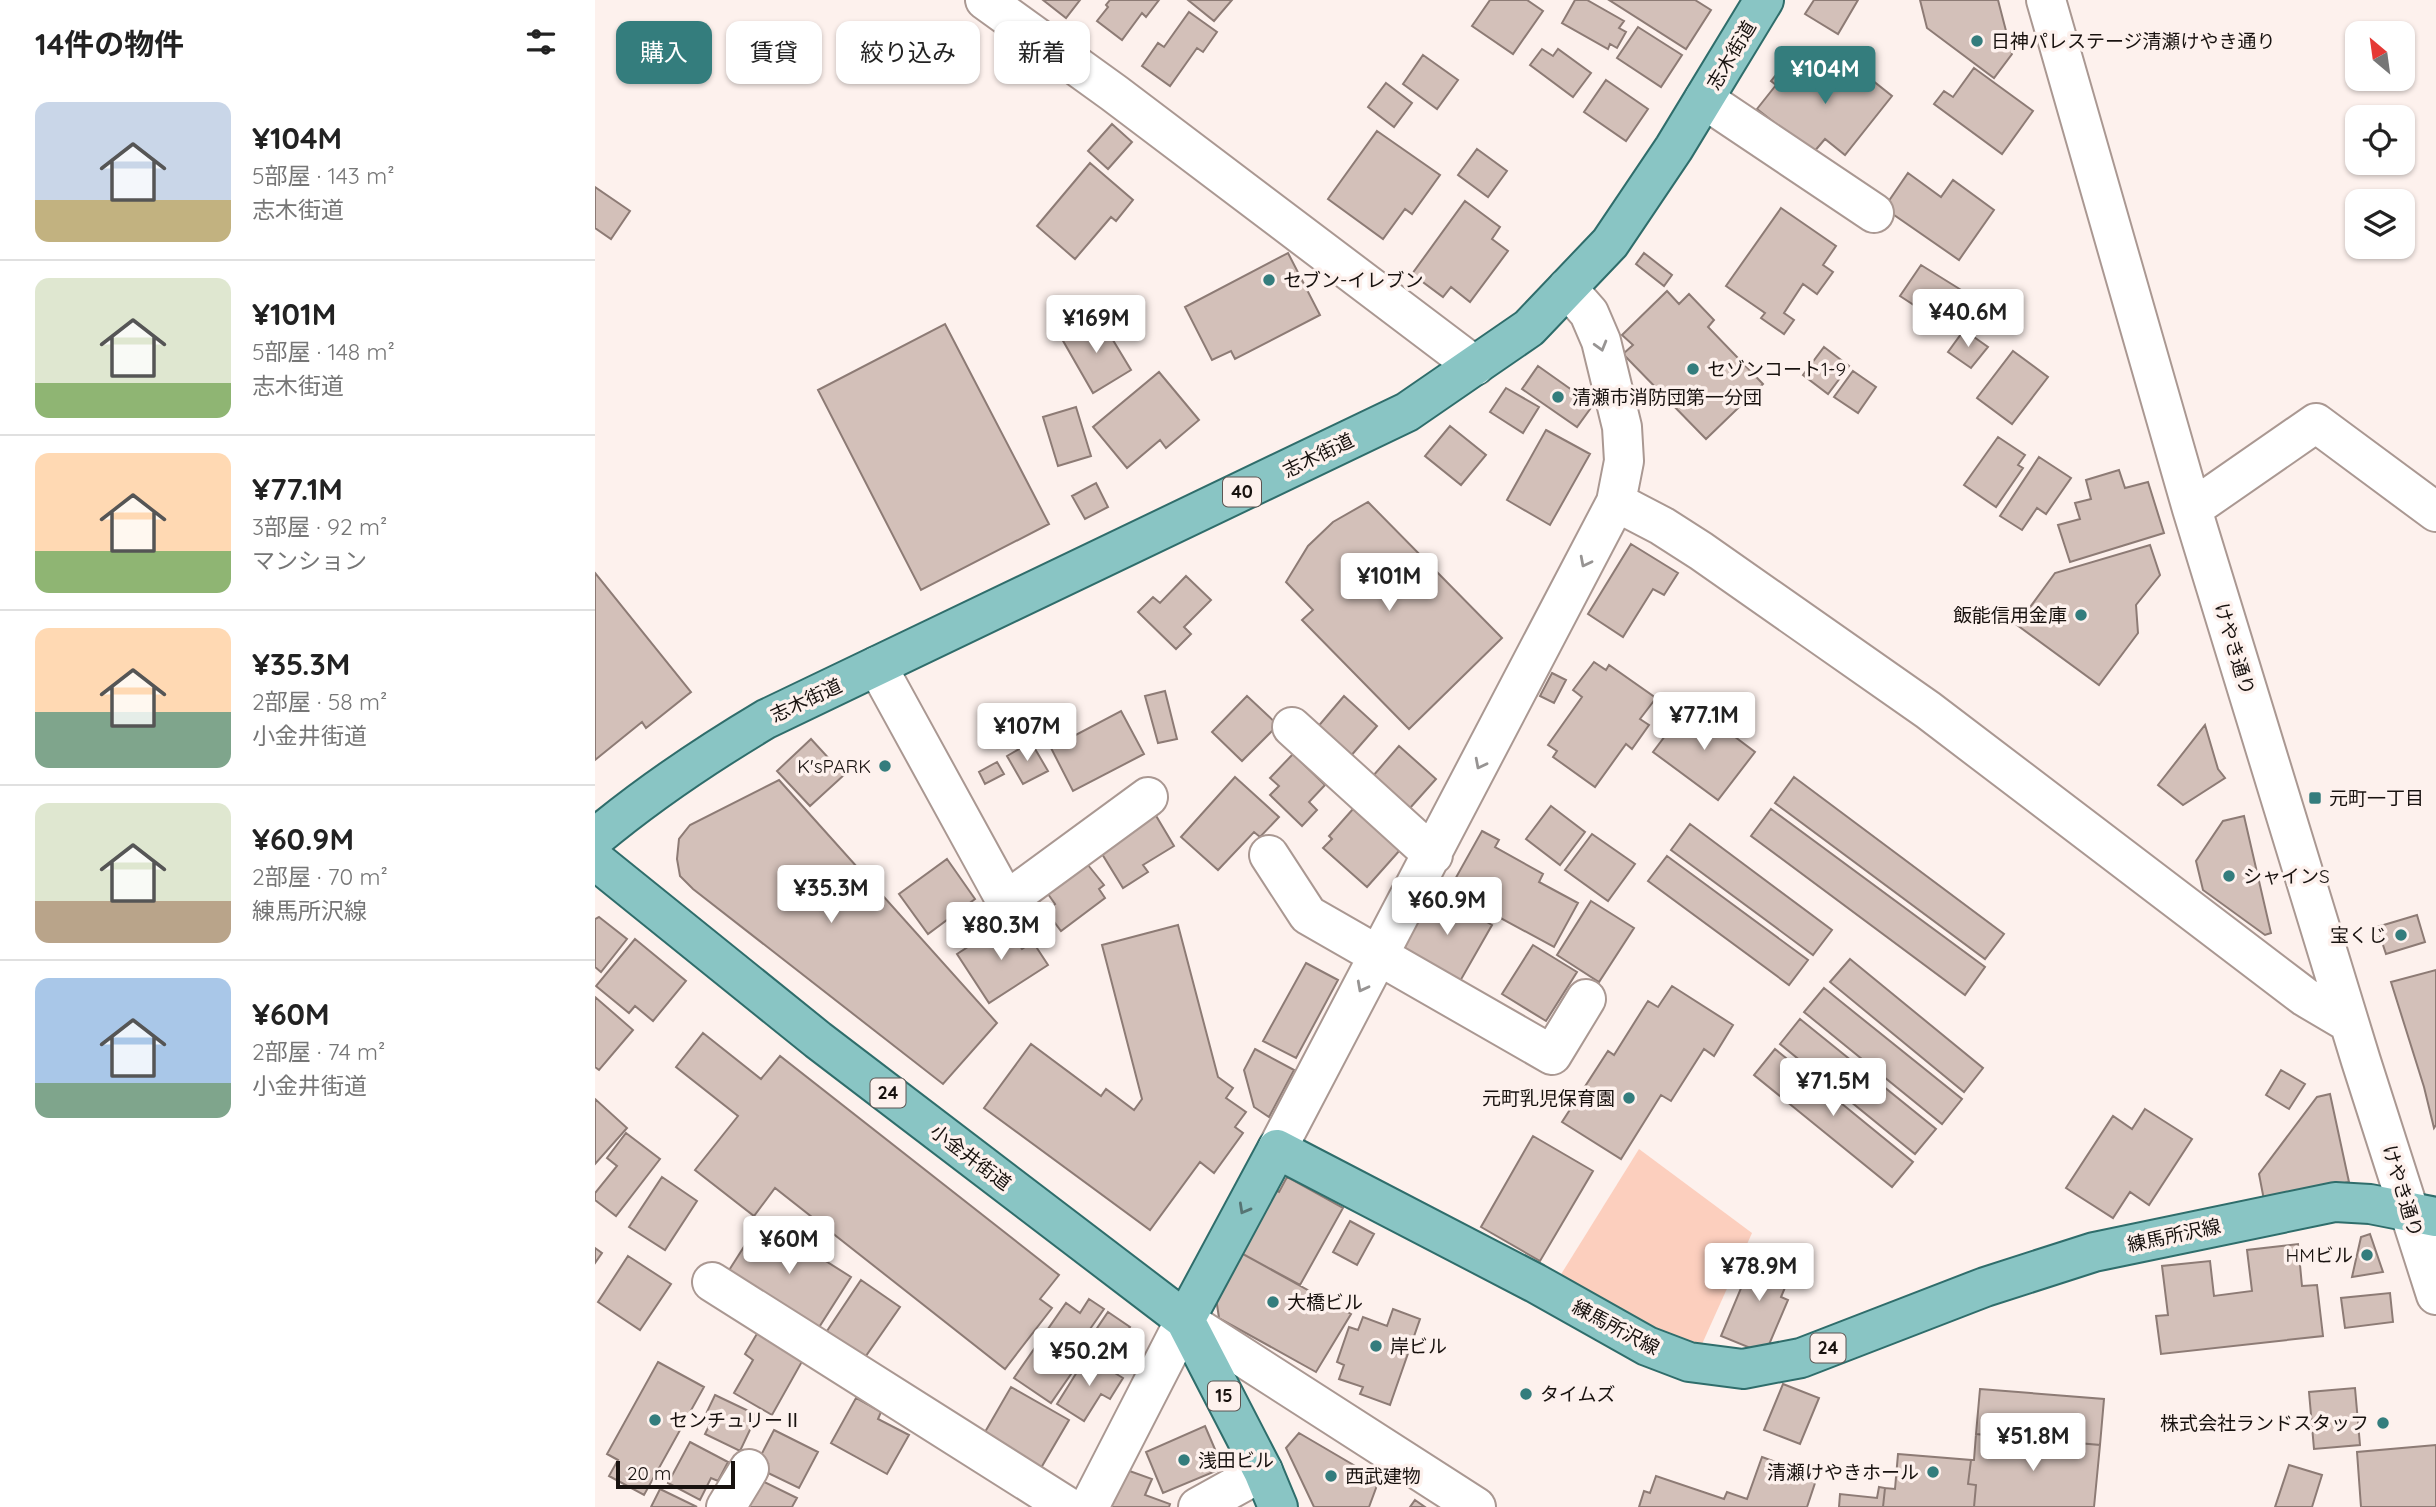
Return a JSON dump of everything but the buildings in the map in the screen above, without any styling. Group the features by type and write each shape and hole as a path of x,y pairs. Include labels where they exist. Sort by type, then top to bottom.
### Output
{"main road":[{"name":"志木街道","path":"595,838 697,760 766,719 1407,412 1529,328 1610,243 1704,99 1764,0"},
{"name":"小金井街道","path":"595,860 818,1040 1185,1320 1263,1471 1278,1507"},
{"path":"1185,1320 1277,1149"},
{"name":"練馬所沢線","path":"1277,1149 1535,1283 1647,1346 1689,1362 1743,1369 1801,1358 1985,1287 2094,1252 2335,1202 2370,1204 2423,1214"}],"street":[{"path":"985,0 1114,93 1475,366"},
{"name":"けやき通り","path":"2046,0 2192,509 2349,1023 2423,1214 2423,1260 2436,1295"},
{"path":"1704,99 1874,213"},
{"path":"1277,1149 1616,502 1625,461 1622,428 1601,341 1589,313 1567,288"},
{"path":"2192,509 2316,423 2436,512"},
{"path":"1616,502 1663,526 1701,551 1916,702 2305,997 2349,1023"},
{"path":"877,666 1006,901 1148,797"},
{"path":"1292,727 1433,855"},
{"path":"1269,855 1308,915 1552,1055 1586,999"},
{"path":"712,1282 1068,1507"},
{"path":"1089,1507 1185,1320 1476,1507"},
{"path":"726,1507 749,1469"},
{"path":"1198,1507 1263,1471"}],"shaded area":[{"path":"1639,1149 1752,1233 1698,1353 1555,1284"}],"place":[{"name":"日神パレステージ清瀬けやき通り","path":"1977,41"},
{"name":"セブン-イレブン","path":"1269,280"},
{"name":"セゾンコート1-9","path":"1693,369"},
{"name":"清瀬市消防団第一分団","path":"1558,397"},
{"name":"飯能信用金庫","path":"2081,615"},
{"name":"K'sPARK","path":"885,766"},
{"name":"元町一丁目","path":"2315,798"},
{"name":"シャインS","path":"2229,876"},
{"name":"宝くじ","path":"2401,935"},
{"name":"元町乳児保育園","path":"1629,1098"},
{"name":"HMビル","path":"2367,1255"},
{"name":"大橋ビル","path":"1273,1302"},
{"name":"岸ビル","path":"1376,1346"},
{"name":"タイムズ","path":"1526,1394"},
{"name":"センチュリーⅡ","path":"655,1420"},
{"name":"株式会社ランドスタッフ","path":"2383,1423"},
{"name":"浅田ビル","path":"1184,1460"},
{"name":"清瀬けやきホール","path":"1933,1472"},
{"name":"西武建物","path":"1331,1476"}]}
